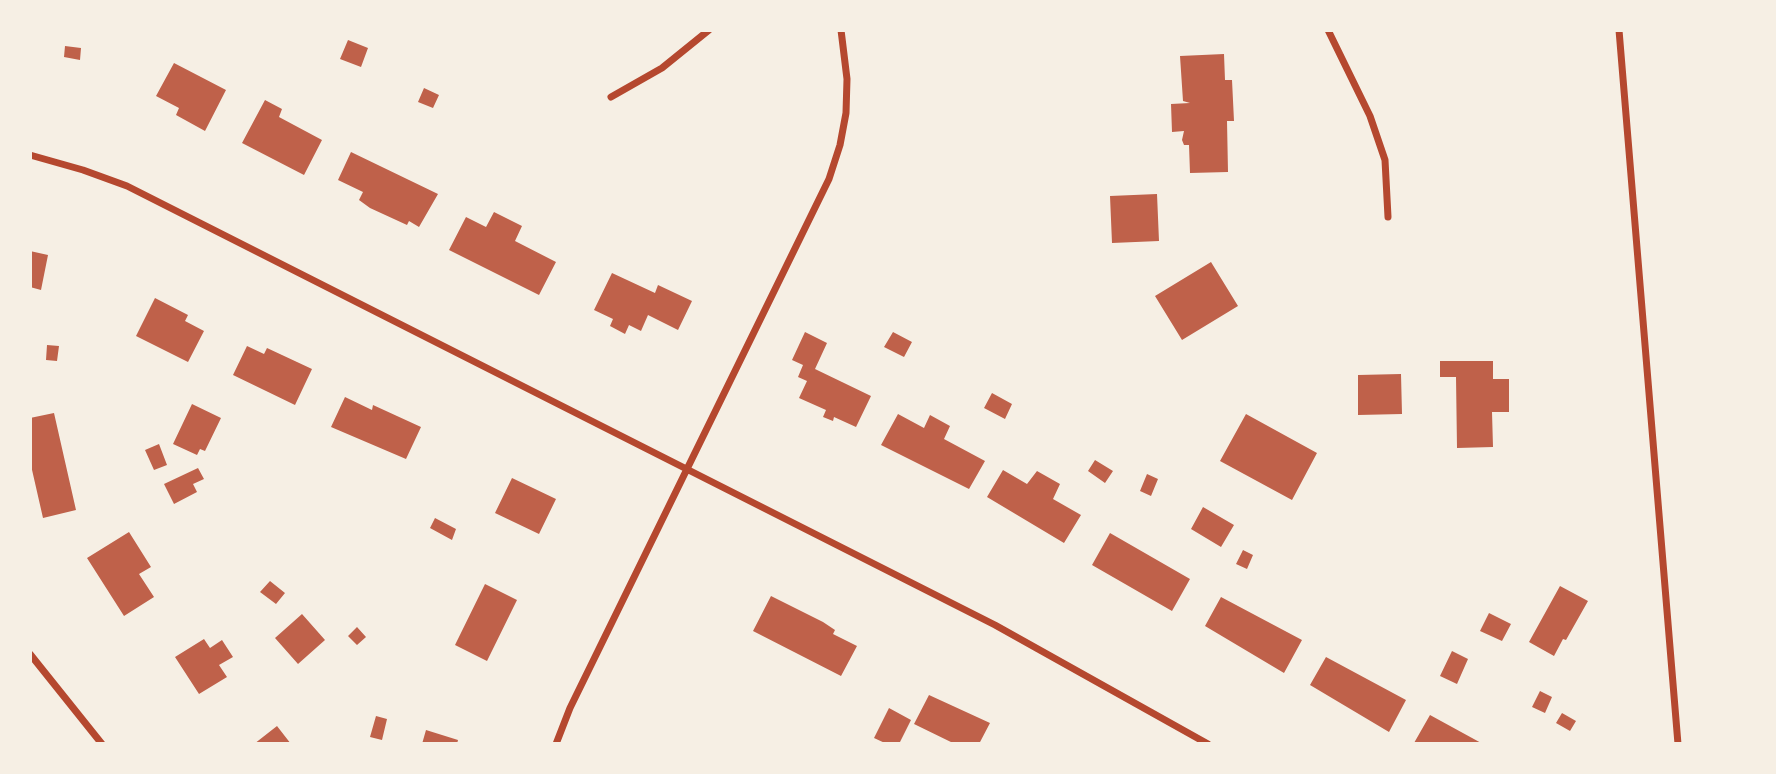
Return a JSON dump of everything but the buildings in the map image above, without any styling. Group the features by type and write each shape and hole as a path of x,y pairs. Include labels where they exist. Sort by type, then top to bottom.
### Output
{"street":[{"path":"611,97 662,68 709,30"},
{"path":"556,744 570,708 829,179 840,145 846,113 847,79 841,30"},
{"path":"1328,30 1370,116 1385,160 1388,216"},
{"path":"1619,30 1678,744"},
{"path":"30,155 127,186 995,625 1208,744"},
{"path":"30,654 102,744"}]}
